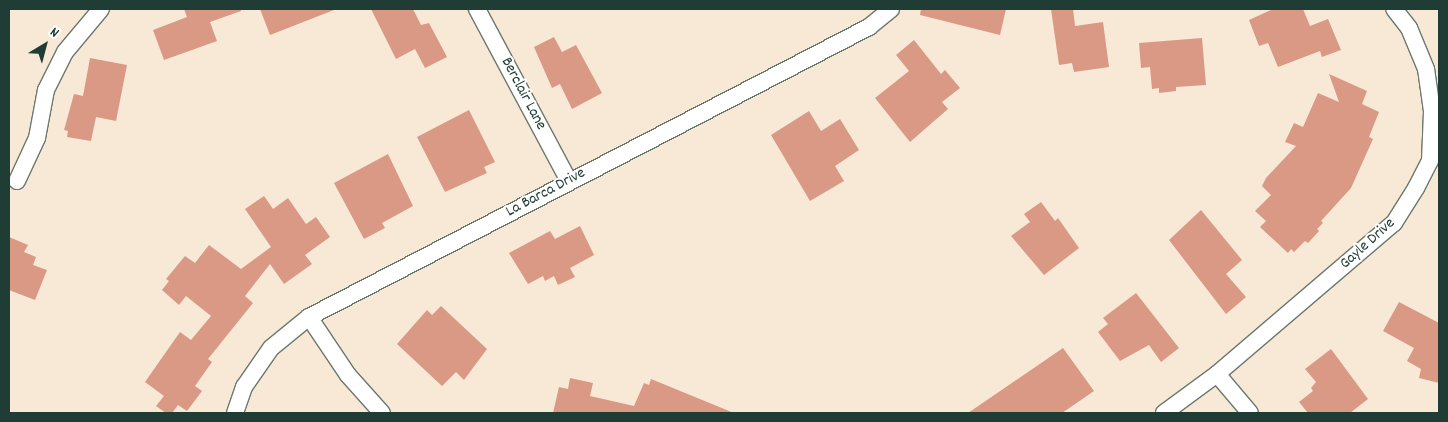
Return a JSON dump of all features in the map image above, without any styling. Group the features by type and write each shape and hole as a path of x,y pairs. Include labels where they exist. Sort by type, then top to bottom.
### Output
{"street":[{"path":"17,181 37,138 46,90 65,52 101,9"},
{"name":"Berclair Lane","path":"477,9 569,181"},
{"name":"La Barca Drive","path":"235,413 244,387 271,348 309,317 869,27 891,9"},
{"name":"Gayle Drive","path":"1164,413 1217,374 1394,223 1435,162 1432,110 1426,69 1409,28 1394,9"},
{"path":"309,317 348,375 382,413"},
{"path":"1217,374 1250,413"}],"building":[{"path":"184,9 241,9 241,11 210,22 217,41 164,60 153,30 187,17"},
{"path":"260,9 334,9 334,10 270,35"},
{"path":"371,9 413,9 421,25 429,23 447,57 425,68 415,49 396,59"},
{"path":"921,9 1006,9 1000,35 920,15"},
{"path":"1051,9 1073,9 1075,26 1103,22 1109,67 1074,72 1072,63 1059,65"},
{"path":"1273,9 1303,9 1310,26 1328,19 1341,50 1322,57 1320,51 1278,67 1268,43 1259,46 1249,20"},
{"path":"554,37 562,52 576,45 602,93 572,109 560,84 552,88 534,47"},
{"path":"1202,38 1206,85 1176,87 1176,91 1159,93 1159,88 1152,89 1150,67 1141,68 1139,43"},
{"path":"914,40 941,74 945,70 960,88 942,102 948,109 910,142 875,98 909,71 896,55"},
{"path":"90,58 127,65 116,121 96,117 91,141 67,137 68,131 64,130 74,94 83,96"},
{"path":"1329,74 1367,91 1362,104 1379,112 1369,137 1373,139 1351,188 1321,221 1323,223 1317,229 1319,231 1308,243 1305,241 1294,252 1291,249 1288,253 1260,227 1266,221 1255,211 1271,195 1262,186 1266,178 1296,146 1285,142 1294,123 1303,127 1318,93 1339,102"},
{"path":"469,110 495,162 484,167 487,173 445,192 417,137"},
{"path":"809,111 821,131 840,119 859,150 835,166 844,181 810,201 771,135"},
{"path":"388,154 413,206 382,223 385,228 364,239 334,183"},
{"path":"264,196 273,209 288,198 306,224 316,217 330,237 305,255 312,264 284,284 270,264 245,296 253,303 208,359 212,362 195,386 202,391 187,411 178,405 172,413 166,413 156,406 164,396 145,382 180,332 191,340 211,316 186,296 179,305 162,290 169,281 166,279 185,256 195,263 209,245 241,269 271,247 245,209"},
{"path":"1041,202 1055,221 1058,218 1079,248 1044,275 1011,236 1030,222 1024,214"},
{"path":"1201,210 1242,260 1226,274 1246,297 1226,314 1169,240"},
{"path":"580,226 594,255 570,268 575,277 558,285 554,276 545,281 543,276 528,284 509,253 550,231 555,239"},
{"path":"9,237 28,245 24,252 36,257 33,265 47,270 35,300 9,290"},
{"path":"1136,293 1179,348 1161,362 1149,345 1120,361 1098,332 1108,324 1103,318"},
{"path":"1399,302 1439,323 1439,383 1419,378 1421,369 1407,361 1414,348 1383,331"},
{"path":"441,306 487,349 464,380 456,372 442,386 397,344 427,310 432,315"},
{"path":"1063,348 1094,391 1062,413 968,413"},
{"path":"1331,349 1368,399 1350,413 1308,413 1299,402 1313,391 1311,388 1316,382 1305,369"},
{"path":"570,378 593,383 590,396 634,406 644,383 649,385 651,379 734,413 553,413 559,387 568,389"}]}
